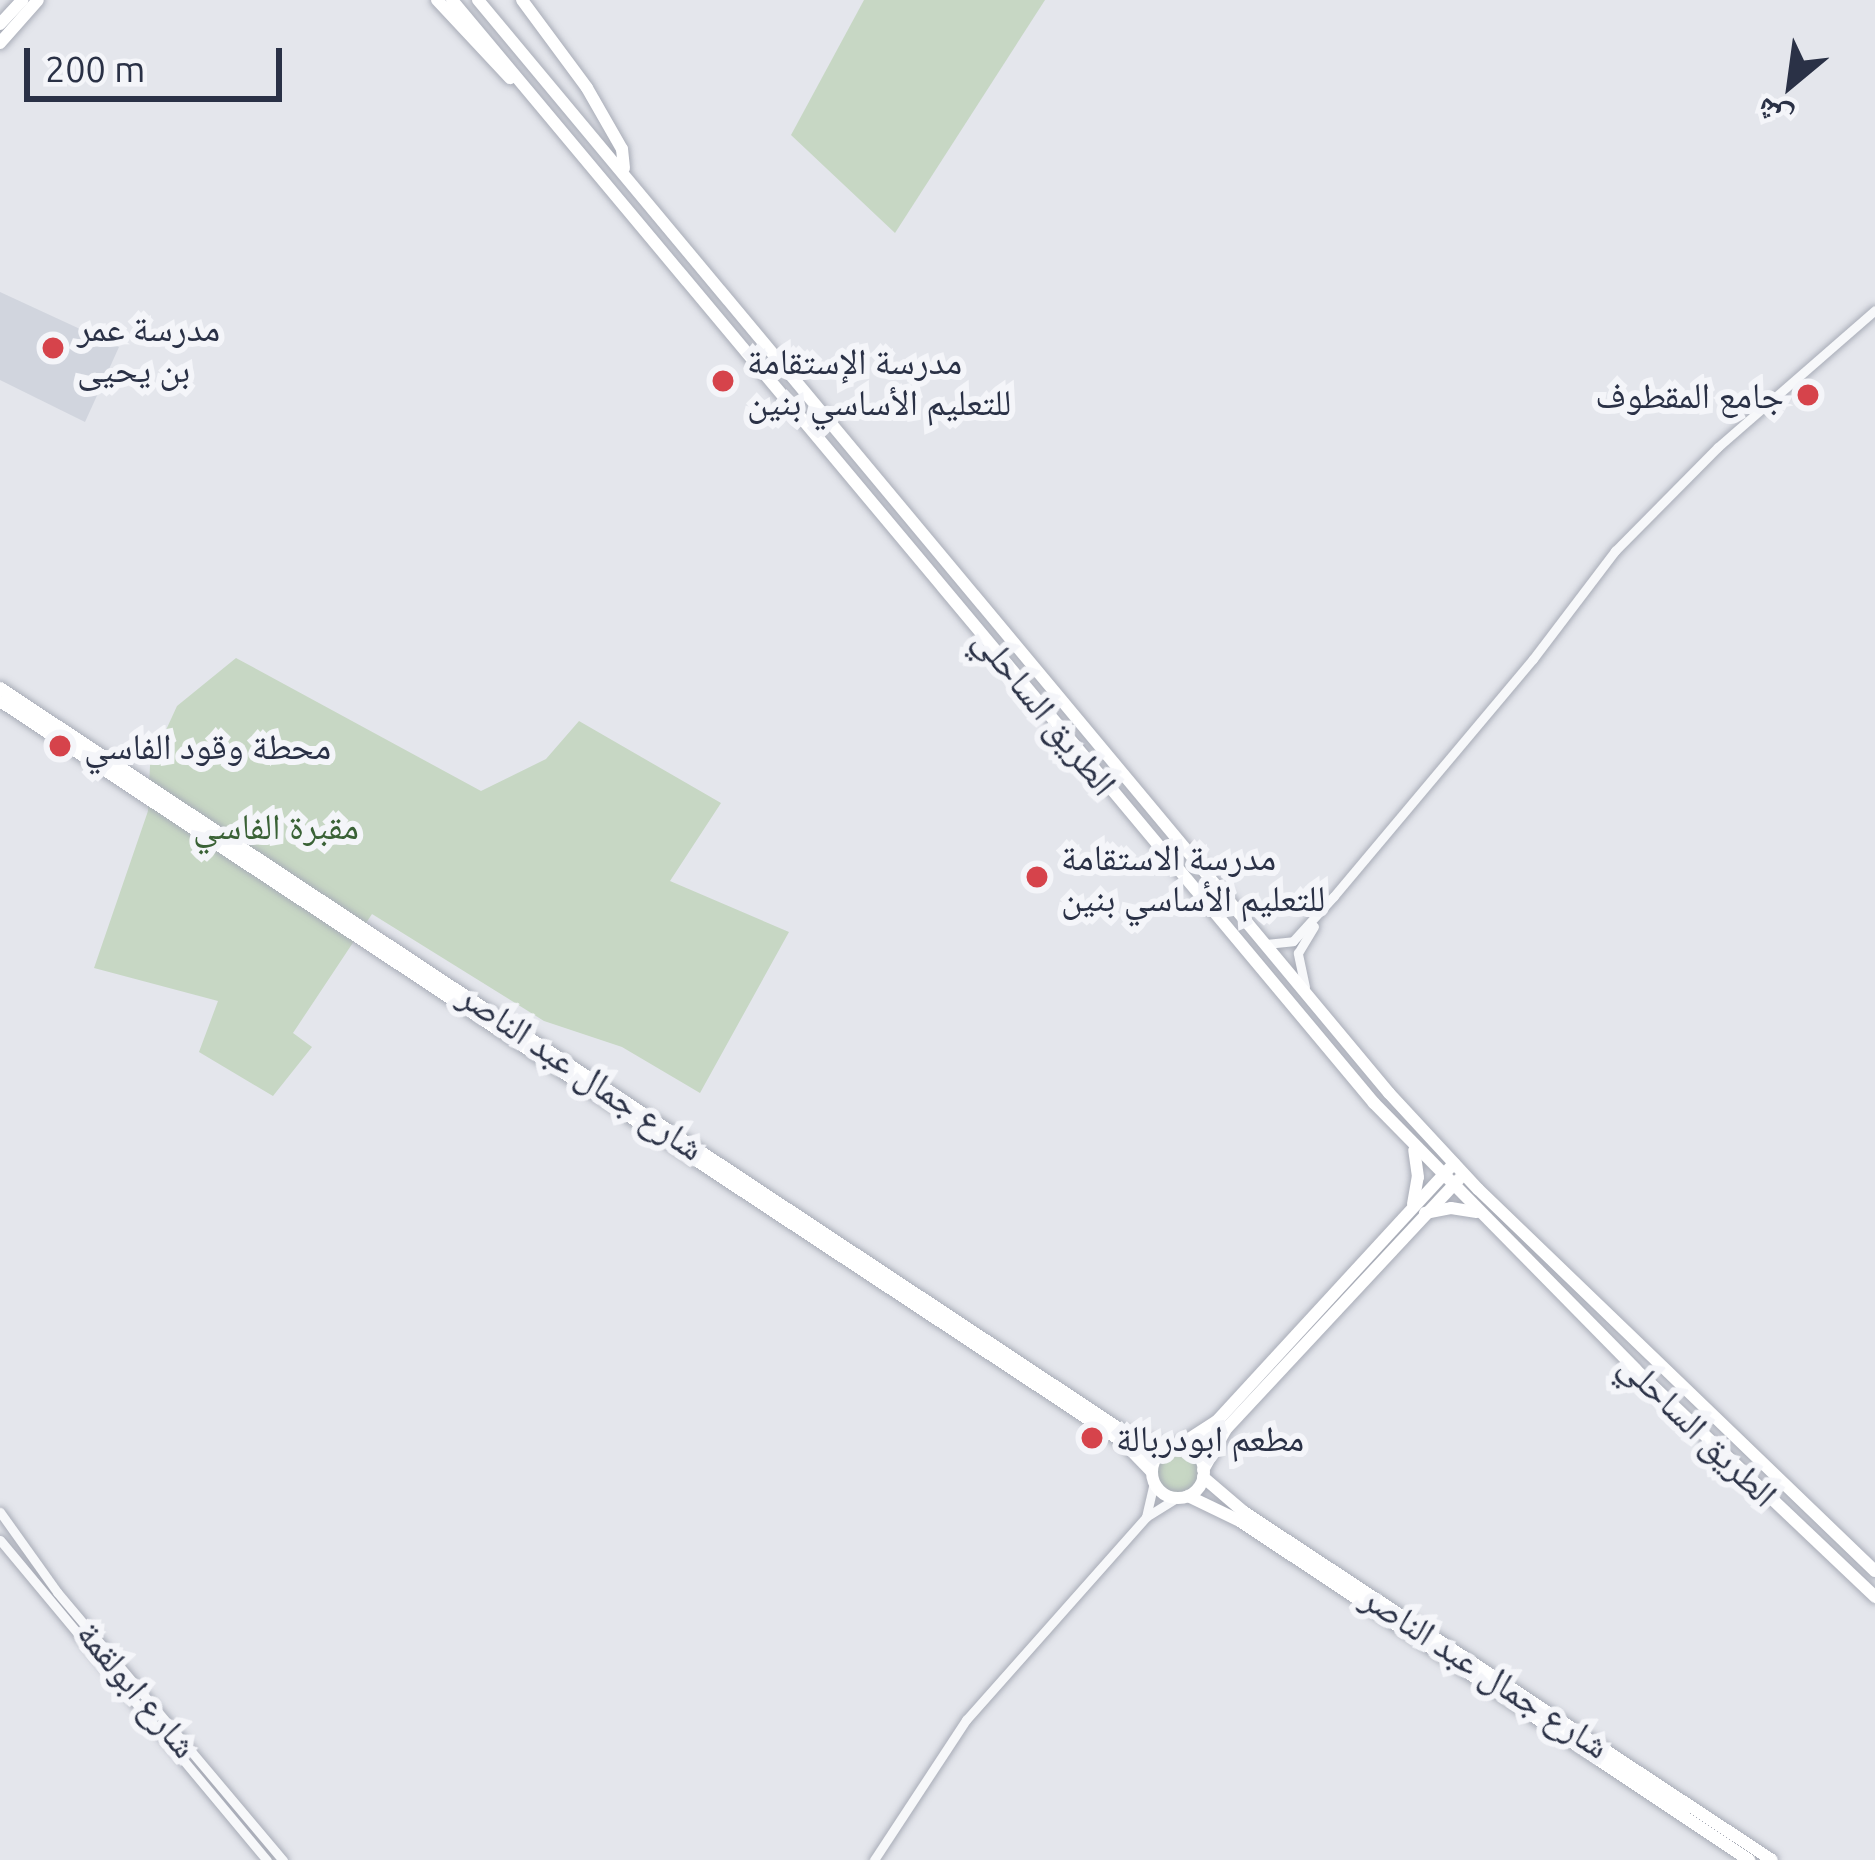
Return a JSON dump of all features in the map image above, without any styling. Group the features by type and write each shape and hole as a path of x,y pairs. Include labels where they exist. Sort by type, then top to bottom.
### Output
{"main road":[{"path":"0,24 22,0"},
{"path":"0,43 38,0"},
{"path":"437,0 496,68 535,98"},
{"name":"الطريق الساحلي","path":"452,0 1411,1143 1477,1213 1875,1597"},
{"name":"الطريق الساحلي","path":"478,0 624,170 1138,798 1454,1163 1875,1571"},
{"path":"523,0 596,103 622,149 624,170"},
{"name":"شارع جمال عبد الناصر","path":"0,688 1120,1429 1195,1453 1203,1473 1244,1512 1772,1860"},
{"name":"شارع جمال عبد الناصر","path":"0,701 1123,1442 1153,1477 1182,1497 1240,1521 1749,1860"},
{"path":"1127,809 1138,798"},
{"path":"1411,1143 1418,1168 1413,1204"},
{"path":"1153,1477 1172,1447 1217,1421 1454,1163"},
{"path":"1182,1497 1203,1473 1226,1429 1464,1174"},
{"path":"1413,1204 1423,1204 1425,1214"},
{"path":"1425,1214 1451,1208 1477,1213"}],"street":[{"path":"1260,943 1293,941 1533,659 1615,550 1718,447 1875,310"},
{"path":"1307,997 1298,952 1334,896"},
{"path":"1146,1517 1153,1477"},
{"path":"874,1860 954,1734 1146,1517 1182,1497"},
{"name":"شارع ابولقمة","path":"0,1512 57,1592 284,1860"},
{"name":"شارع ابولقمة","path":"0,1540 267,1860"}],"shaded area":[{"path":"0,292 119,347 85,422 0,380"}],"green space":[{"path":"864,0 1045,0 895,233 791,135"},
{"name":"مقبرة الفاسي","path":"236,658 481,791 546,759 579,721 721,803 670,881 789,932 700,1093 622,1047 544,1021 372,914 293,1033 312,1047 273,1096 199,1052 218,1001 94,968 148,811 150,765 177,706"},
{"path":"1177,1450 1193,1456 1199,1472 1193,1488 1177,1494 1161,1488 1155,1472 1161,1456"}],"place":[{"name":"مدرسة عمر بن يحيى","path":"53,348"},
{"name":"مدرسة اﻹستقامة للتعليم اﻷساسي بنين","path":"723,381"},
{"name":"جامع المقطوف","path":"1808,395"},
{"name":"محطة وقود الفاسي","path":"60,746"},
{"name":"مدرسة الاستقامة للتعليم الأساسي بنين","path":"1037,877"},
{"name":"مطعم ابودربالة","path":"1092,1438"}]}
